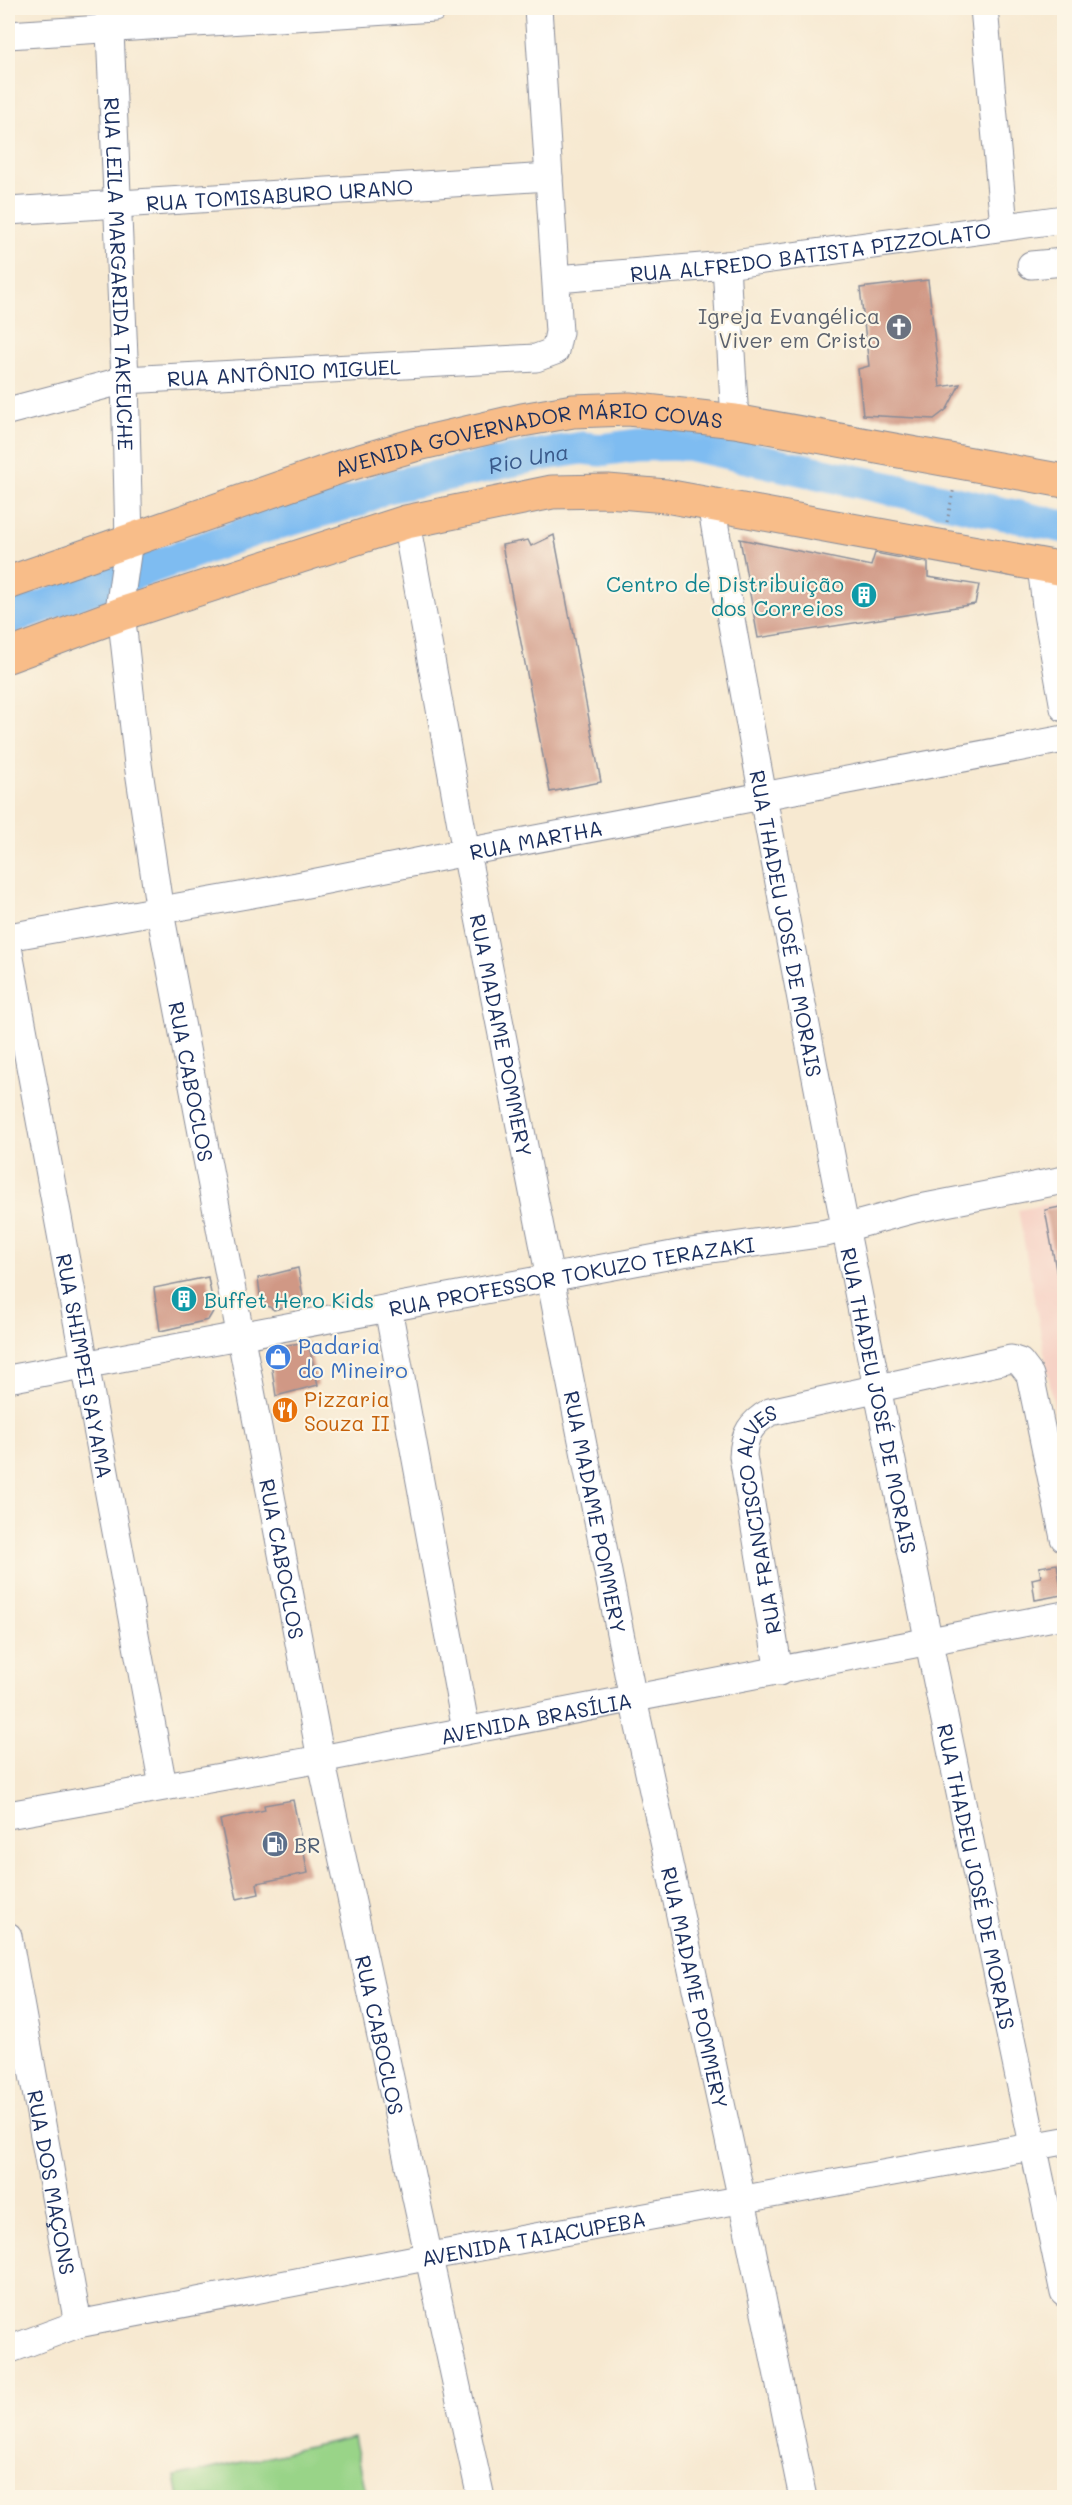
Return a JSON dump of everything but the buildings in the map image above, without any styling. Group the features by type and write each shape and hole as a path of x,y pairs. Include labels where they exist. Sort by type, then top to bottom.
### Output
{"highway":[{"name":"AVENIDA GOVERNADOR MÁRIO COVAS","path":"8,583 128,553 343,466 418,444 522,420 573,411 629,409 735,421 1065,481"},
{"path":"8,656 121,609 406,522 552,492 608,491 666,496 1053,568"}],"street":[{"path":"8,35 109,19 434,8"},
{"path":"538,8 556,279"},
{"path":"984,8 1004,226"},
{"name":"RUA LEILA MARGARIDA TAKEUCHE","path":"109,19 125,380 128,553 121,609"},
{"name":"RUA TOMISABURO URANO","path":"8,211 549,177"},
{"name":"RUA ALFREDO BATISTA PIZZOLATO","path":"556,279 726,265 1065,219"},
{"path":"1031,266 1065,262"},
{"path":"726,265 735,421"},
{"name":"RUA ANTÔNIO MIGUEL","path":"8,411 125,380 536,358 555,351 559,344 556,279"},
{"name":"RUA THADEU JOSÉ DE MORAIS","path":"711,504 761,797 847,1229 876,1389 927,1643 1065,2293"},
{"name":"RUA MADAME POMMERY","path":"406,522 466,852 633,1699 742,2200 803,2498"},
{"path":"1053,568 1047,614 1065,708"},
{"name":"RUA CABOCLOS","path":"121,609 138,764 160,912 240,1336 321,1759 431,2256 481,2498"},
{"name":"RUA MARTHA","path":"8,937 160,912 1065,739"},
{"name":"RUA SHIMPEI SAYAMA","path":"8,947 163,1786"},
{"name":"RUA PROFESSOR TOKUZO TERAZAKI","path":"8,1379 683,1253 847,1229 915,1209 1065,1180"},
{"path":"388,1308 466,1730"},
{"name":"RUA FRANCISCO ALVES","path":"779,1672 742,1456 743,1443 756,1420 770,1412 1011,1359 1020,1362 1030,1375 1065,1538"},
{"name":"AVENIDA BRASÍLIA","path":"8,1815 321,1759 1065,1615"},
{"name":"RUA DOS MAÇONS","path":"8,1936 78,2324"},
{"name":"AVENIDA TAIACUPEBA","path":"8,2350 78,2324 431,2256 1065,2141"}],"path":[{"path":"948,515 956,477"}],"shaded area":[{"path":"1064,1201 1064,1460 1018,1210"}],"green space":[{"path":"354,2437 367,2497 179,2497 175,2477"}],"waterway":[{"name":"Rio Una","path":"8,619 260,528 359,500 383,488 533,456 582,448 601,450 637,445 687,444 1064,527"}],"place":[{"name":"Igreja Evangélica Viver em Cristo","path":"899,327"},
{"name":"Centro de Distribuição dos Correios","path":"864,595"},
{"name":"Buffet Hero Kids","path":"184,1299"},
{"name":"Padaria do Mineiro","path":"278,1357"},
{"name":"Pizzaria Souza II","path":"285,1410"},
{"name":"BR","path":"275,1844"}]}
